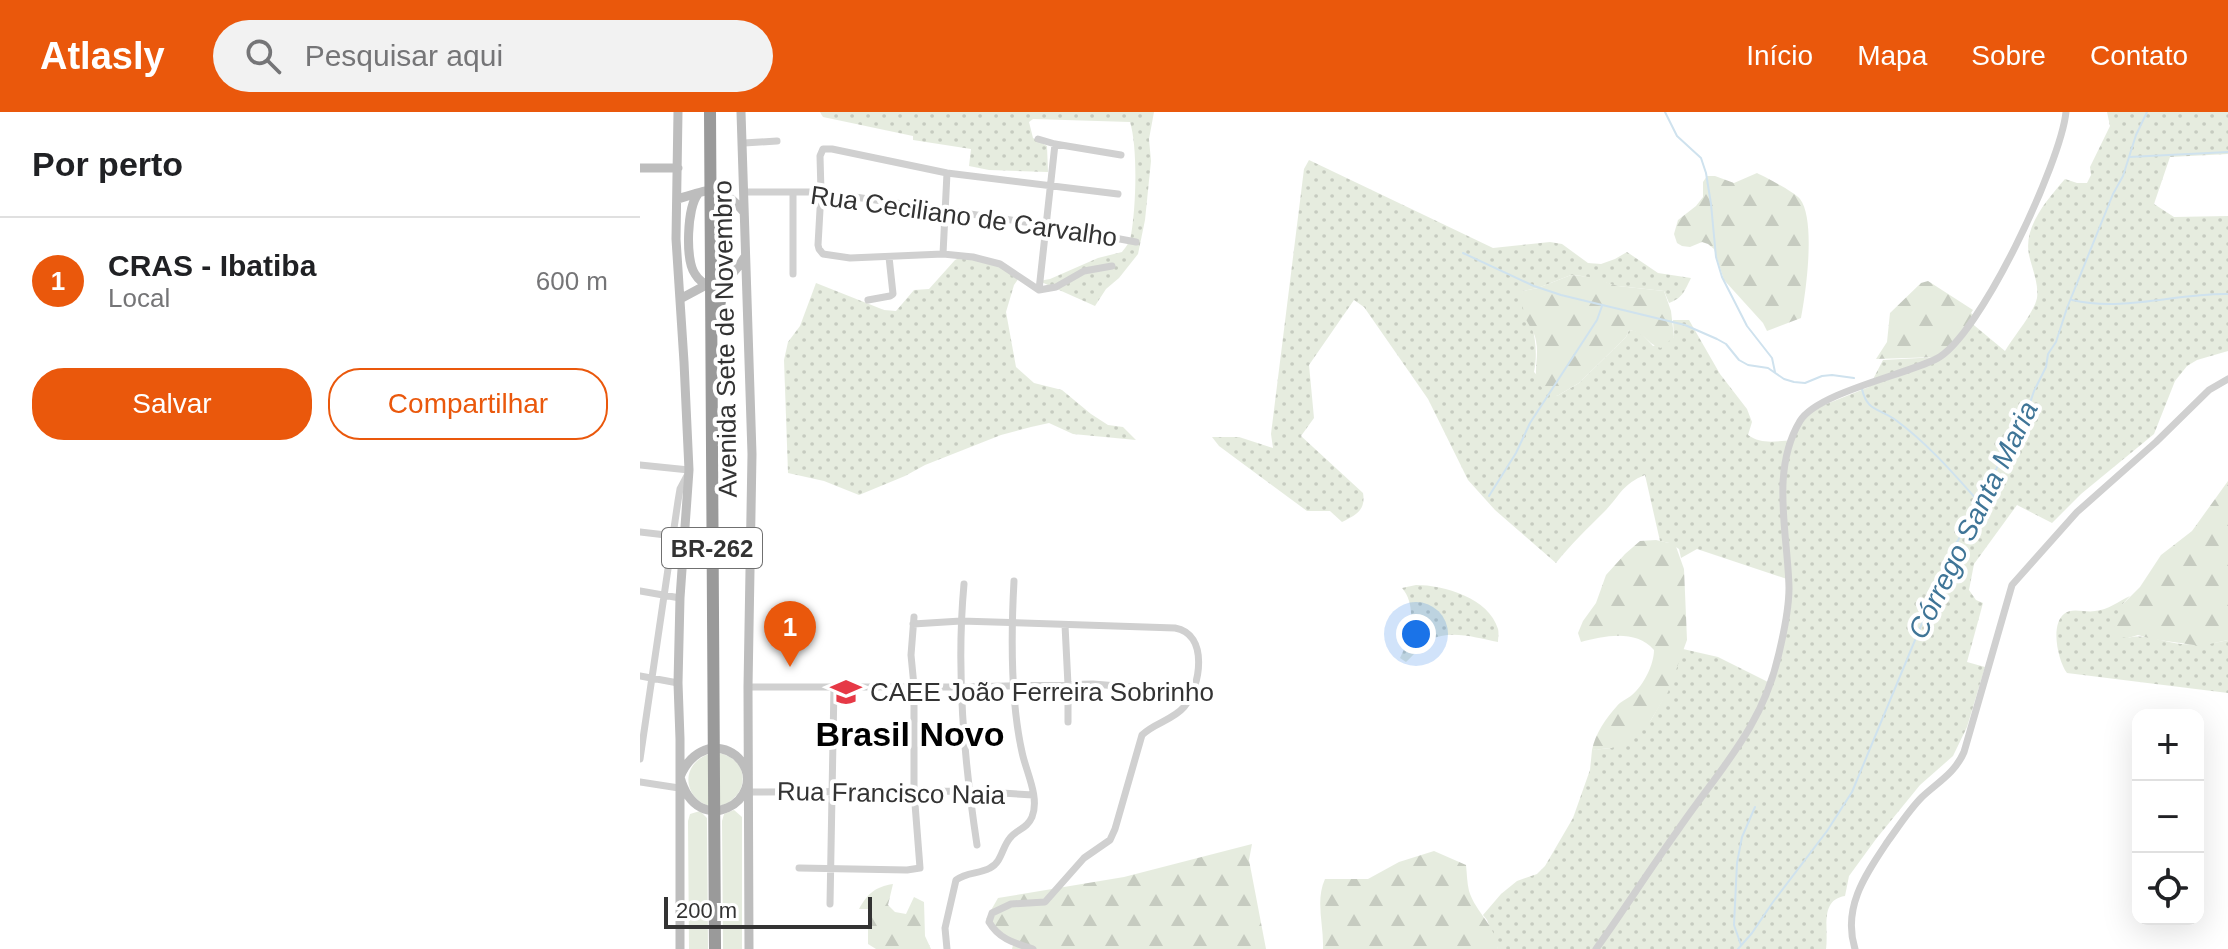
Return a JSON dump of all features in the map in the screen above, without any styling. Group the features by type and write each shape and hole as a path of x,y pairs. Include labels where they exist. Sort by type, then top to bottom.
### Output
{"highway":[{"name":"BR-262","path":"710,112 711,168 704,192 711,348 719,749 714,812 715,949"},
{"path":"711,348 718,327 720,300 729,277"}],"street":[{"path":"640,759 665,595 689,471 676,239 678,112"},
{"name":"Avenida Sete de Novembro","path":"741,112 752,454 748,687 749,949"},
{"path":"1596,949 1739,746 1764,702 1779,653 1788,601 1783,490 1789,449 1800,422 1818,404 1933,361 1962,336 1991,292 2019,237 2052,162 2066,112"},
{"path":"1038,139 1121,155"},
{"path":"744,143 777,141"},
{"path":"1039,290 1055,144"},
{"path":"1112,266 1084,271 1056,287 1039,290 995,262 973,257 943,254 850,258 823,254 818,245 821,152 832,149 947,173 1118,194"},
{"path":"640,168 678,168"},
{"path":"943,254 947,173"},
{"path":"677,199 704,192 730,197 743,211"},
{"path":"704,192 691,206 690,264 698,279 709,285"},
{"name":"Rua Ceciliano de Carvalho","path":"744,192 821,192 1045,225 1136,242"},
{"path":"793,192 793,274"},
{"path":"680,299 729,277 744,257"},
{"path":"868,300 893,294 889,257"},
{"path":"1855,949 1852,911 1868,872 1910,811 1953,771 1964,752 2012,585 2077,512 2209,390 2228,379"},
{"path":"640,465 689,471"},
{"path":"640,532 678,537"},
{"path":"678,537 680,949"},
{"path":"947,949 945,928 955,884 961,877 997,863 1010,837 1025,827 1033,814 1033,795 1022,752 1013,685 1014,581"},
{"path":"964,584 961,687 969,791 977,845"},
{"path":"640,591 680,598"},
{"path":"799,868 920,868 914,791 911,655 914,621 1175,628 1189,632 1198,651 1197,674 1190,697 1177,714 1142,735 1110,840 1084,858 1045,902 1011,904 992,913 989,922 998,935 1033,949"},
{"path":"1065,625 1068,722"},
{"path":"640,676 678,683"},
{"path":"748,687 1112,685 1190,697"},
{"path":"830,904 834,686"},
{"path":"719,749 738,758 748,780 744,792 731,805 714,812 697,805 686,793 680,782 687,763 698,753 719,749 738,749 743,746 748,731"},
{"path":"680,739 698,753"},
{"path":"640,782 680,782"},
{"name":"Rua Francisco Naia","path":"748,792 969,791 1033,795"},
{"path":"679,822 697,805"},
{"path":"731,805 748,815"}],"green space":[{"path":"820,112 1154,112 1149,139 1151,161 1145,220 1138,254 1095,306 1039,281 1122,252 1128,244 1133,223 1135,178 1130,122 1033,119 1029,122 1033,138 1047,146 1048,172 989,170 969,166 971,149 913,140 913,136 823,117"},
{"path":"2107,112 2228,112 2228,154 2170,157 2154,204 2174,217 2228,216 2228,351 2187,366 2175,381 2154,434 2081,494 2052,523 2017,505 1974,564 1969,590 1976,600 1983,603 1967,662 1985,667 1967,727 1953,756 1920,785 1849,876 1845,896 1831,903 1827,916 1826,949 1498,949 1483,915 1517,881 1537,874 1545,866 1573,818 1590,770 1592,750 1611,748 1651,720 1667,692 1683,649 1718,657 1768,682 1781,631 1787,579 1697,549 1681,558 1679,549 1660,541 1645,475 1626,486 1556,563 1495,510 1468,480 1428,399 1364,307 1354,300 1309,365 1314,418 1301,436 1363,493 1359,511 1342,522 1330,511 1307,511 1219,446 1212,437 1239,437 1273,448 1271,434 1304,169 1309,160 1493,248 1550,242 1562,244 1588,263 1601,264 1627,252 1658,273 1691,278 1681,296 1669,303 1664,291 1618,286 1571,275 1522,291 1535,341 1534,372 1557,396 1579,383 1626,337 1629,330 1640,332 1653,346 1674,337 1673,320 1689,320 1720,374 1747,409 1752,422 1748,435 1764,441 1793,440 1802,422 1814,409 1869,387 1883,360 1938,357 1969,321 2005,351 2028,318 2037,298 2028,244 2033,223 2065,179 2087,183 2091,175 2090,167 2110,126"},
{"path":"1757,173 1797,196 1805,209 1808,223 1807,274 1801,318 1767,331 1724,280 1714,249 1702,242 1690,247 1682,246 1677,243 1674,234 1678,220 1703,197 1703,182 1707,176 1734,183"},
{"path":"967,254 1021,275 1014,285 1006,312 1016,367 1034,383 1062,390 1108,425 1123,427 1136,440 1073,434 1049,423 1001,435 859,495 824,481 788,473 784,360 788,342 800,326 816,283 884,310 896,311 914,290 929,289 955,260"},
{"path":"1571,275 1618,286 1664,291 1671,311 1674,337 1661,348 1629,330 1626,337 1579,383 1557,396 1540,386 1537,380 1536,341 1524,314 1522,291"},
{"path":"1928,281 1973,310 1973,315 1954,342 1937,357 1876,359 1887,342 1890,313 1921,283"},
{"path":"2228,481 2228,640 2201,646 2138,635 2128,638 2115,636 2113,630 2122,605 2140,587 2161,555 2192,531"},
{"path":"1640,541 1674,541 1684,569 1687,640 1668,692 1651,720 1629,744 1592,750 1598,732 1609,716 1644,680 1654,650 1647,643 1629,637 1609,636 1581,642 1578,633 1596,603 1606,575"},
{"path":"1416,585 1452,591 1475,601 1493,618 1498,629 1498,642 1464,635 1446,635 1427,642 1406,662 1400,658 1411,623 1410,604 1402,588"},
{"path":"2130,596 2122,605 2128,638 2147,637 2187,644 2228,640 2228,693 2067,673 2056,634 2064,614 2100,610"},
{"path":"719,753 737,763 743,779 737,795 720,806"},
{"path":"709,754 709,806 693,795 688,780 694,765"},
{"path":"734,810 742,817 742,949 723,949 722,821 724,814"},
{"path":"700,811 707,818 708,949 689,949 688,821 690,814"},
{"path":"1252,844 1249,860 1266,949 1012,949 1013,945 986,919 998,898 1124,877"},
{"path":"1434,851 1466,865 1469,891 1493,932 1498,949 1323,949 1320,904 1325,879 1368,879 1399,862"},
{"path":"893,884 888,905 895,912 906,914 914,897 924,902 925,936 931,949 876,949 868,944 868,909 859,909 873,892"}],"waterway":[{"path":"1665,112 1677,136 1701,158 1711,204 1716,257 1722,277 1747,326 1772,358 1775,372"},
{"name":"Córrego Santa Maria","path":"1738,949 1827,831 1852,792 1952,551 2027,412 2147,112"},
{"path":"2129,157 2228,152"},
{"path":"1463,253 1561,295 1685,325 1726,344 1739,360 1748,365 1768,368 1784,379 1805,383 1822,376 1854,378"},
{"path":"2072,300 2111,304 2228,294"},
{"path":"1489,496 1516,453 1530,423 1597,320 1602,306"},
{"path":"1862,389 1871,406 1919,439 1978,501"},
{"path":"1741,945 1734,925 1737,863 1742,837 1755,807"}],"place":[{"name":"CRAS - Ibatiba","path":"790,667"},
{"name":"CAEE João Ferreira Sobrinho","path":"846,692"}],"district":[{"name":"Brasil Novo","path":"910,734"}]}
